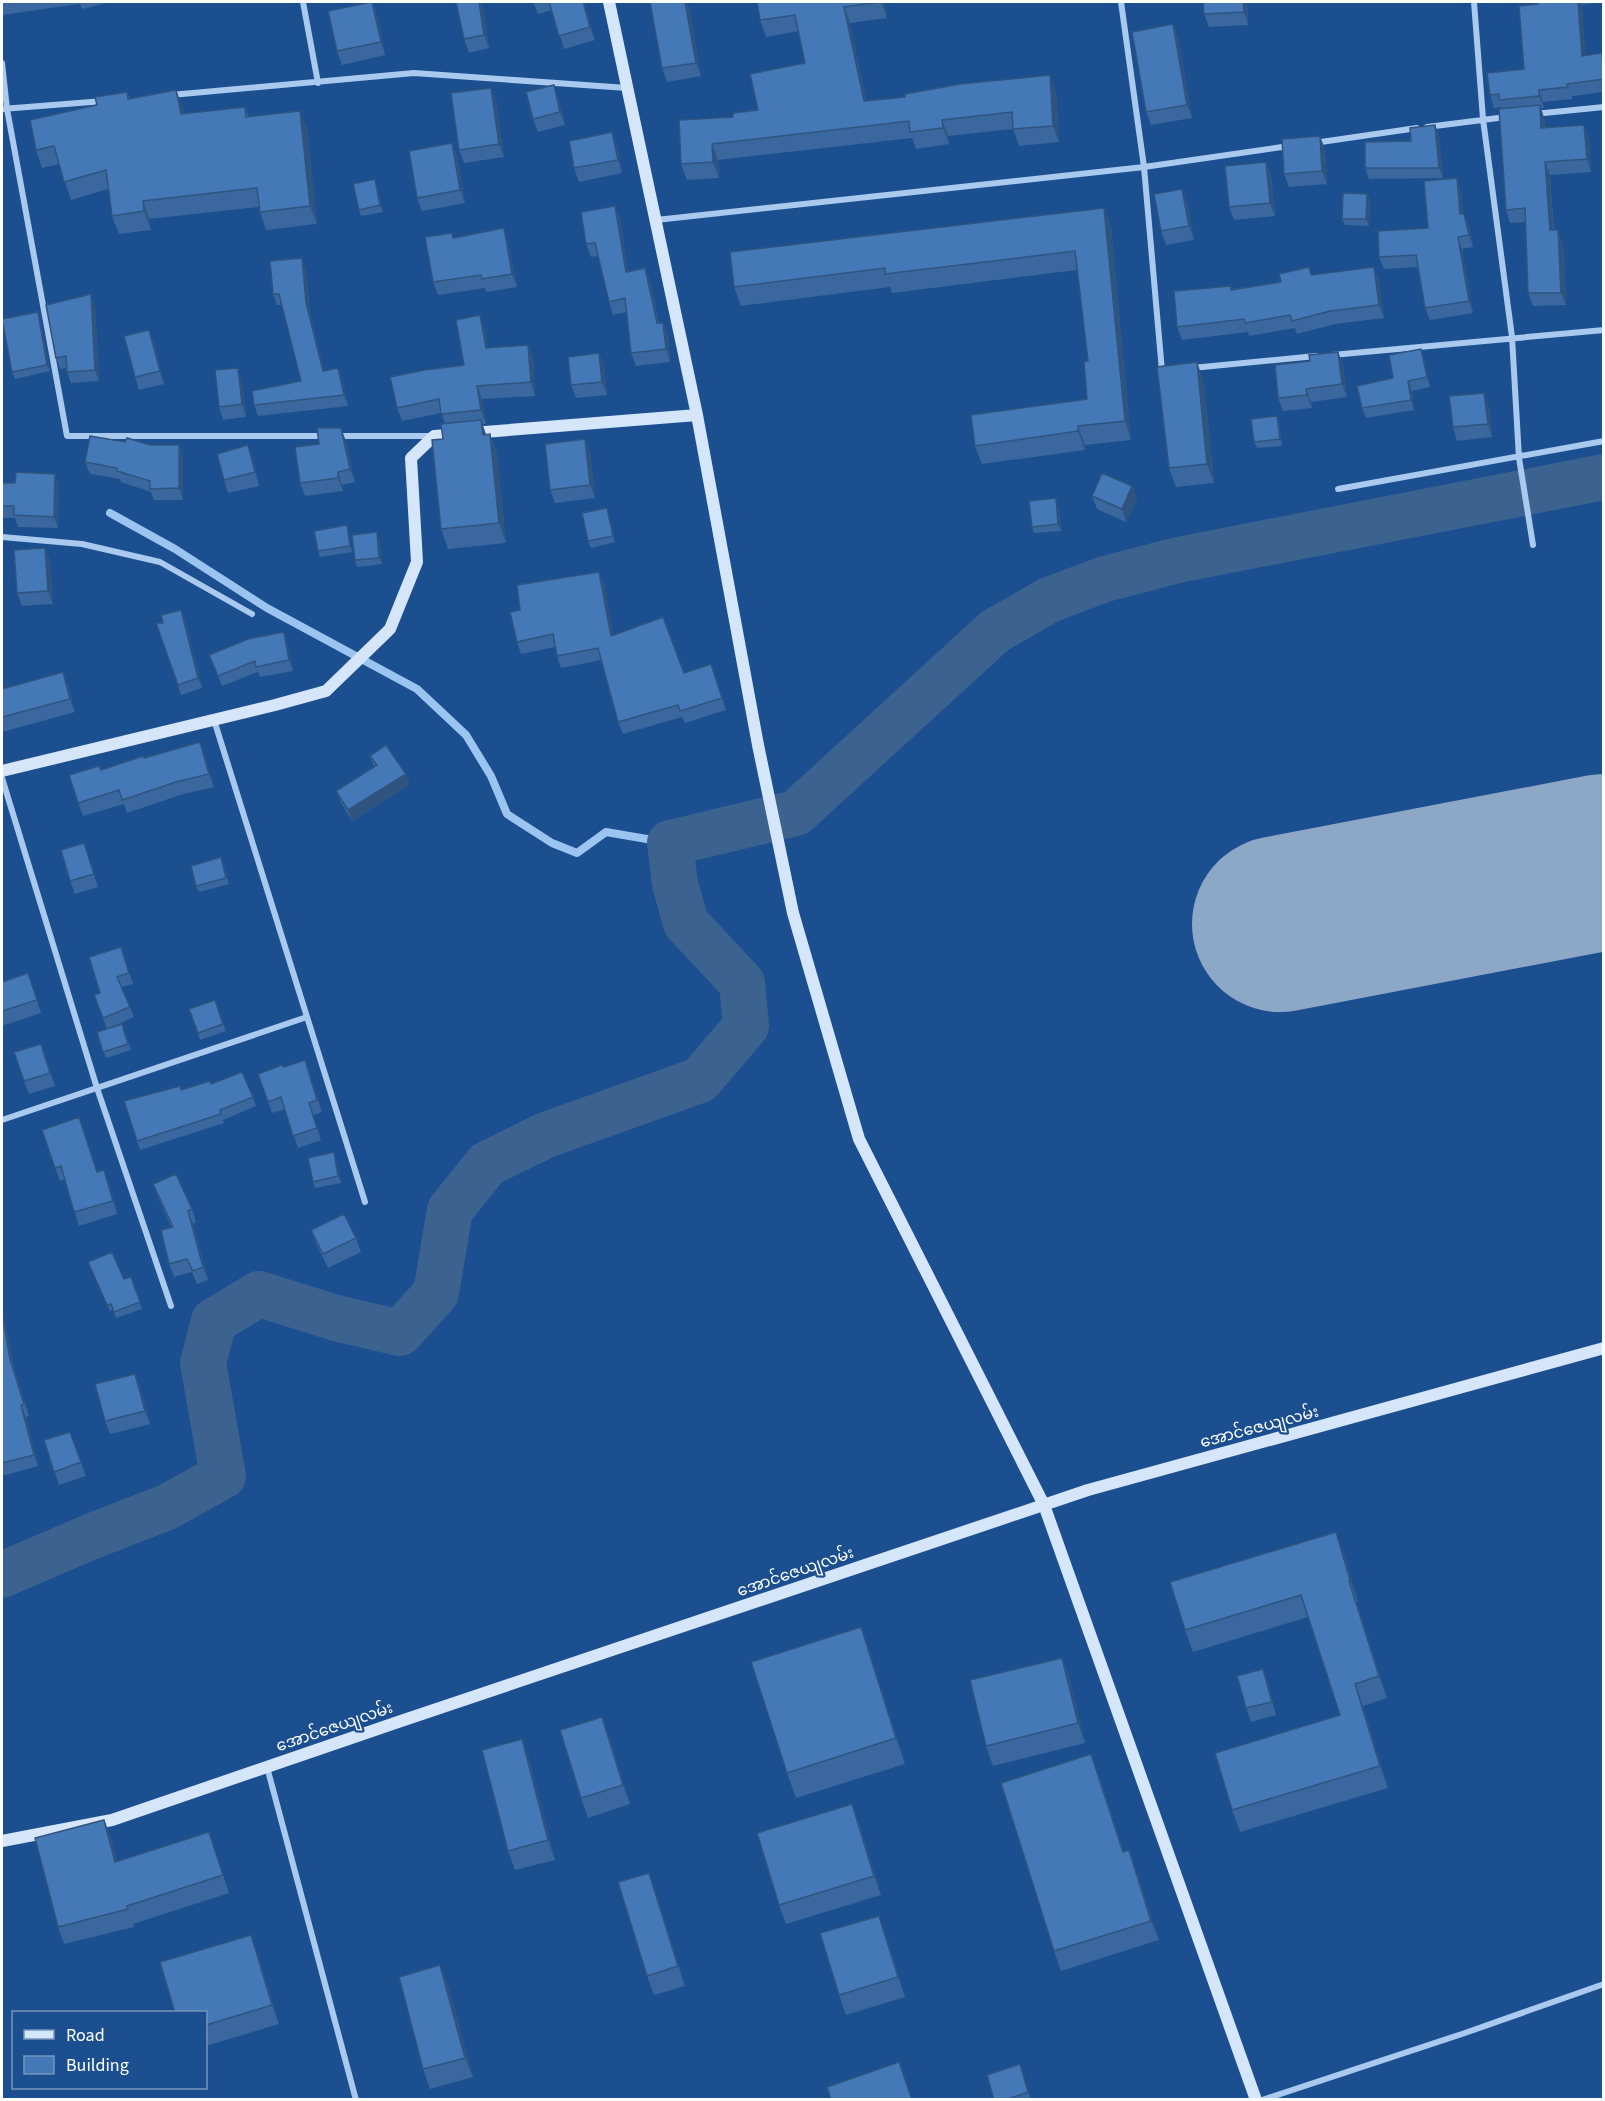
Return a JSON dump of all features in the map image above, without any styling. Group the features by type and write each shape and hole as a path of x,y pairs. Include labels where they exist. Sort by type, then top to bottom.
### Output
{"street":[{"path":"303,2 318,84"},
{"path":"609,2 697,415 758,745 793,913 859,1139 1044,1505 1256,2100"},
{"path":"1120,2 1144,167 1162,371 1173,370"},
{"path":"1474,2 1483,119 1512,337 1519,458 1533,545"},
{"path":"2,63 4,109 67,436 434,436 697,415"},
{"path":"163,96 414,74 627,88"},
{"path":"4,109 115,100"},
{"path":"1527,115 1604,107"},
{"path":"1308,144 1516,116"},
{"path":"655,220 1144,167 1296,145"},
{"path":"1185,369 1604,330"},
{"path":"2,771 326,691 390,629 417,562 411,458 434,436"},
{"path":"1338,489 1604,441"},
{"path":"2,537 82,544 160,562 252,614"},
{"path":"214,720 365,1202"},
{"path":"2,778 97,1088 171,1306"},
{"path":"2,1120 307,1017"},
{"name":"အောင်ဇေယျလမ်း","path":"2,1841 112,1820 1088,1490 1604,1348"},
{"path":"267,1767 356,2100"},
{"path":"1262,2100 1604,1984"}],"building":[{"path":"372,2 381,42 337,51 328,11"},
{"path":"456,2 479,2 484,35 464,39"},
{"path":"549,2 583,2 590,27 559,36"},
{"path":"650,2 685,2 696,63 662,68"},
{"path":"757,2 880,2 844,7 864,101 905,97 905,94 960,84 1050,75 1053,126 1013,129 1012,112 942,120 943,128 910,132 909,121 712,144 713,162 681,164 679,120 733,117 733,113 758,110 750,74 805,63 795,15 760,20"},
{"path":"1203,2 1243,2 1244,12 1204,14"},
{"path":"1538,2 1578,2 1582,56 1602,53 1604,79 1567,84 1568,87 1539,90 1539,96 1499,100 1499,94 1490,95 1487,73 1524,69 1519,6 1538,4"},
{"path":"1173,24 1187,105 1146,112 1132,32"},
{"path":"554,85 560,112 533,119 526,92"},
{"path":"491,88 499,144 459,150 451,93"},
{"path":"176,90 181,114 245,107 246,117 300,111 310,206 260,212 257,188 143,201 144,211 112,216 106,170 64,182 54,146 36,150 30,120 97,105 95,97 127,92 128,99"},
{"path":"1540,105 1541,128 1584,125 1587,159 1545,162 1550,230 1558,230 1561,293 1528,293 1525,208 1506,210 1499,109"},
{"path":"1435,125 1439,168 1365,168 1365,142 1411,141 1410,128"},
{"path":"612,132 618,160 574,168 569,141"},
{"path":"1320,136 1322,171 1284,174 1282,139"},
{"path":"452,143 460,190 417,198 409,151"},
{"path":"1266,162 1270,203 1229,207 1225,166"},
{"path":"1457,178 1460,214 1464,214 1469,235 1458,237 1469,301 1425,308 1416,255 1379,257 1378,231 1428,228 1424,181"},
{"path":"375,179 380,205 359,210 353,184"},
{"path":"1182,189 1189,226 1161,231 1154,194"},
{"path":"1343,193 1367,194 1366,219 1342,219"},
{"path":"615,206 626,272 645,268 657,323 663,323 666,349 631,353 625,298 609,302 595,243 586,244 581,212"},
{"path":"1104,208 1125,421 1078,426 1078,431 975,446 971,415 1087,399 1084,362 1088,361 1075,251 885,274 885,268 734,287 730,252"},
{"path":"504,228 512,274 482,279 481,275 433,282 425,237 452,233 453,238"},
{"path":"302,258 306,303 323,371 338,368 344,395 254,405 252,391 301,381 279,294 273,294 270,261"},
{"path":"1309,267 1311,275 1374,267 1379,305 1330,311 1292,321 1290,315 1245,323 1244,319 1177,327 1174,291 1231,286 1231,290 1281,282 1279,274"},
{"path":"91,294 95,370 67,372 66,356 56,358 46,305"},
{"path":"38,312 47,365 12,372 2,319"},
{"path":"480,315 486,348 528,345 531,382 477,386 481,410 441,414 439,399 397,408 390,377 464,365 456,320"},
{"path":"149,330 160,371 135,377 124,336"},
{"path":"1421,349 1427,377 1408,381 1411,400 1362,408 1357,386 1393,378 1389,355"},
{"path":"1338,352 1342,384 1306,389 1307,395 1278,398 1275,365 1310,361 1309,355"},
{"path":"599,353 602,382 571,385 568,357"},
{"path":"1197,362 1207,464 1169,468 1157,367"},
{"path":"238,368 242,404 219,407 215,370"},
{"path":"1484,393 1488,424 1453,427 1449,396"},
{"path":"1277,416 1280,439 1254,442 1251,419"},
{"path":"481,420 483,435 490,434 499,523 441,529 432,440 443,439 441,424"},
{"path":"317,428 341,428 350,469 338,472 338,478 300,483 295,447 319,444"},
{"path":"90,436 125,442 127,438 150,445 179,445 179,488 150,489 150,481 117,471 117,468 85,462"},
{"path":"585,439 590,485 550,490 545,444"},
{"path":"248,445 255,472 224,480 217,454"},
{"path":"16,472 55,474 54,517 14,515 14,506 2,506 2,483 15,483"},
{"path":"1102,473 1132,486 1122,509 1092,496"},
{"path":"1056,498 1058,524 1032,527 1029,501"},
{"path":"607,508 613,536 588,541 582,513"},
{"path":"347,525 350,546 318,551 314,531"},
{"path":"377,532 379,558 355,560 352,535"},
{"path":"45,548 48,591 17,593 14,550"},
{"path":"599,572 611,636 663,617 684,673 711,664 722,698 680,711 678,705 618,722 598,648 557,656 553,634 517,642 510,612 520,610 517,585"},
{"path":"181,610 198,678 178,685 156,623 163,623 161,615"},
{"path":"284,632 289,660 256,667 255,661 218,676 209,655 248,639"},
{"path":"63,672 70,699 2,717 2,689"},
{"path":"200,742 209,774 122,800 119,790 78,803 69,775 99,766 101,770 143,756 144,758"},
{"path":"386,745 406,774 348,810 336,791 377,765 370,756"},
{"path":"84,843 94,874 70,881 61,850"},
{"path":"221,857 226,878 196,886 191,866"},
{"path":"121,947 129,973 117,977 130,1007 103,1018 94,995 100,993 89,957"},
{"path":"28,973 37,1000 2,1011 2,982"},
{"path":"215,1000 223,1024 198,1033 189,1009"},
{"path":"122,1024 128,1044 103,1052 97,1032"},
{"path":"41,1044 50,1073 24,1081 14,1052"},
{"path":"305,1060 317,1100 309,1103 317,1128 293,1136 281,1097 268,1102 258,1074"},
{"path":"242,1072 253,1097 220,1110 221,1114 137,1141 124,1101 180,1086 181,1090 210,1081 211,1084"},
{"path":"79,1117 97,1172 104,1170 113,1201 74,1212 61,1166 55,1168 42,1130"},
{"path":"334,1152 338,1176 313,1182 308,1158"},
{"path":"176,1174 192,1209 188,1211 203,1267 193,1271 187,1259 169,1264 161,1230 173,1227 153,1184"},
{"path":"344,1214 356,1238 323,1254 311,1230"},
{"path":"112,1252 124,1279 131,1277 140,1302 114,1312 111,1304 107,1305 88,1262"},
{"path":"2,1314 10,1359 24,1404 21,1405 34,1455 2,1463"},
{"path":"135,1374 145,1411 105,1421 95,1384"},
{"path":"70,1432 81,1462 54,1472 44,1440"},
{"path":"1336,1532 1379,1676 1355,1684 1380,1766 1232,1810 1215,1753 1340,1715 1301,1595 1185,1630 1170,1582"},
{"path":"861,1627 896,1738 787,1773 751,1662"},
{"path":"1062,1658 1078,1723 986,1746 970,1680"},
{"path":"1263,1669 1272,1702 1246,1708 1237,1676"},
{"path":"602,1717 623,1785 581,1798 560,1730"},
{"path":"522,1739 548,1840 508,1851 482,1750"},
{"path":"1091,1754 1123,1852 1129,1850 1151,1921 1054,1951 1001,1783"},
{"path":"852,1804 874,1876 779,1905 757,1833"},
{"path":"104,1820 115,1862 209,1832 223,1875 127,1906 128,1909 58,1927 35,1838"},
{"path":"649,1873 678,1966 647,1976 618,1882"},
{"path":"879,1916 898,1977 839,1995 820,1933"},
{"path":"251,1935 272,2005 207,2025 207,2011 174,2011 160,1962"},
{"path":"440,1965 465,2058 423,2069 399,1977"},
{"path":"899,2062 912,2100 831,2100 827,2087"},
{"path":"1020,2064 1028,2092 1005,2100 994,2100 987,2075"}],"waterway":[{"path":"2,1575 167,1507 223,1476 203,1363 214,1321 259,1294 336,1318 400,1333 436,1293 450,1210 487,1164 546,1135 700,1080 746,1026 742,983 686,923 675,884 670,843 796,813 995,631 1049,600 1105,579 1178,560 1604,477"},
{"path":"110,513 175,549 267,608 417,689 466,735 491,776 507,814 552,843 577,853 606,832 670,843"}],"runway":[{"path":"1280,924 1604,862"}]}
